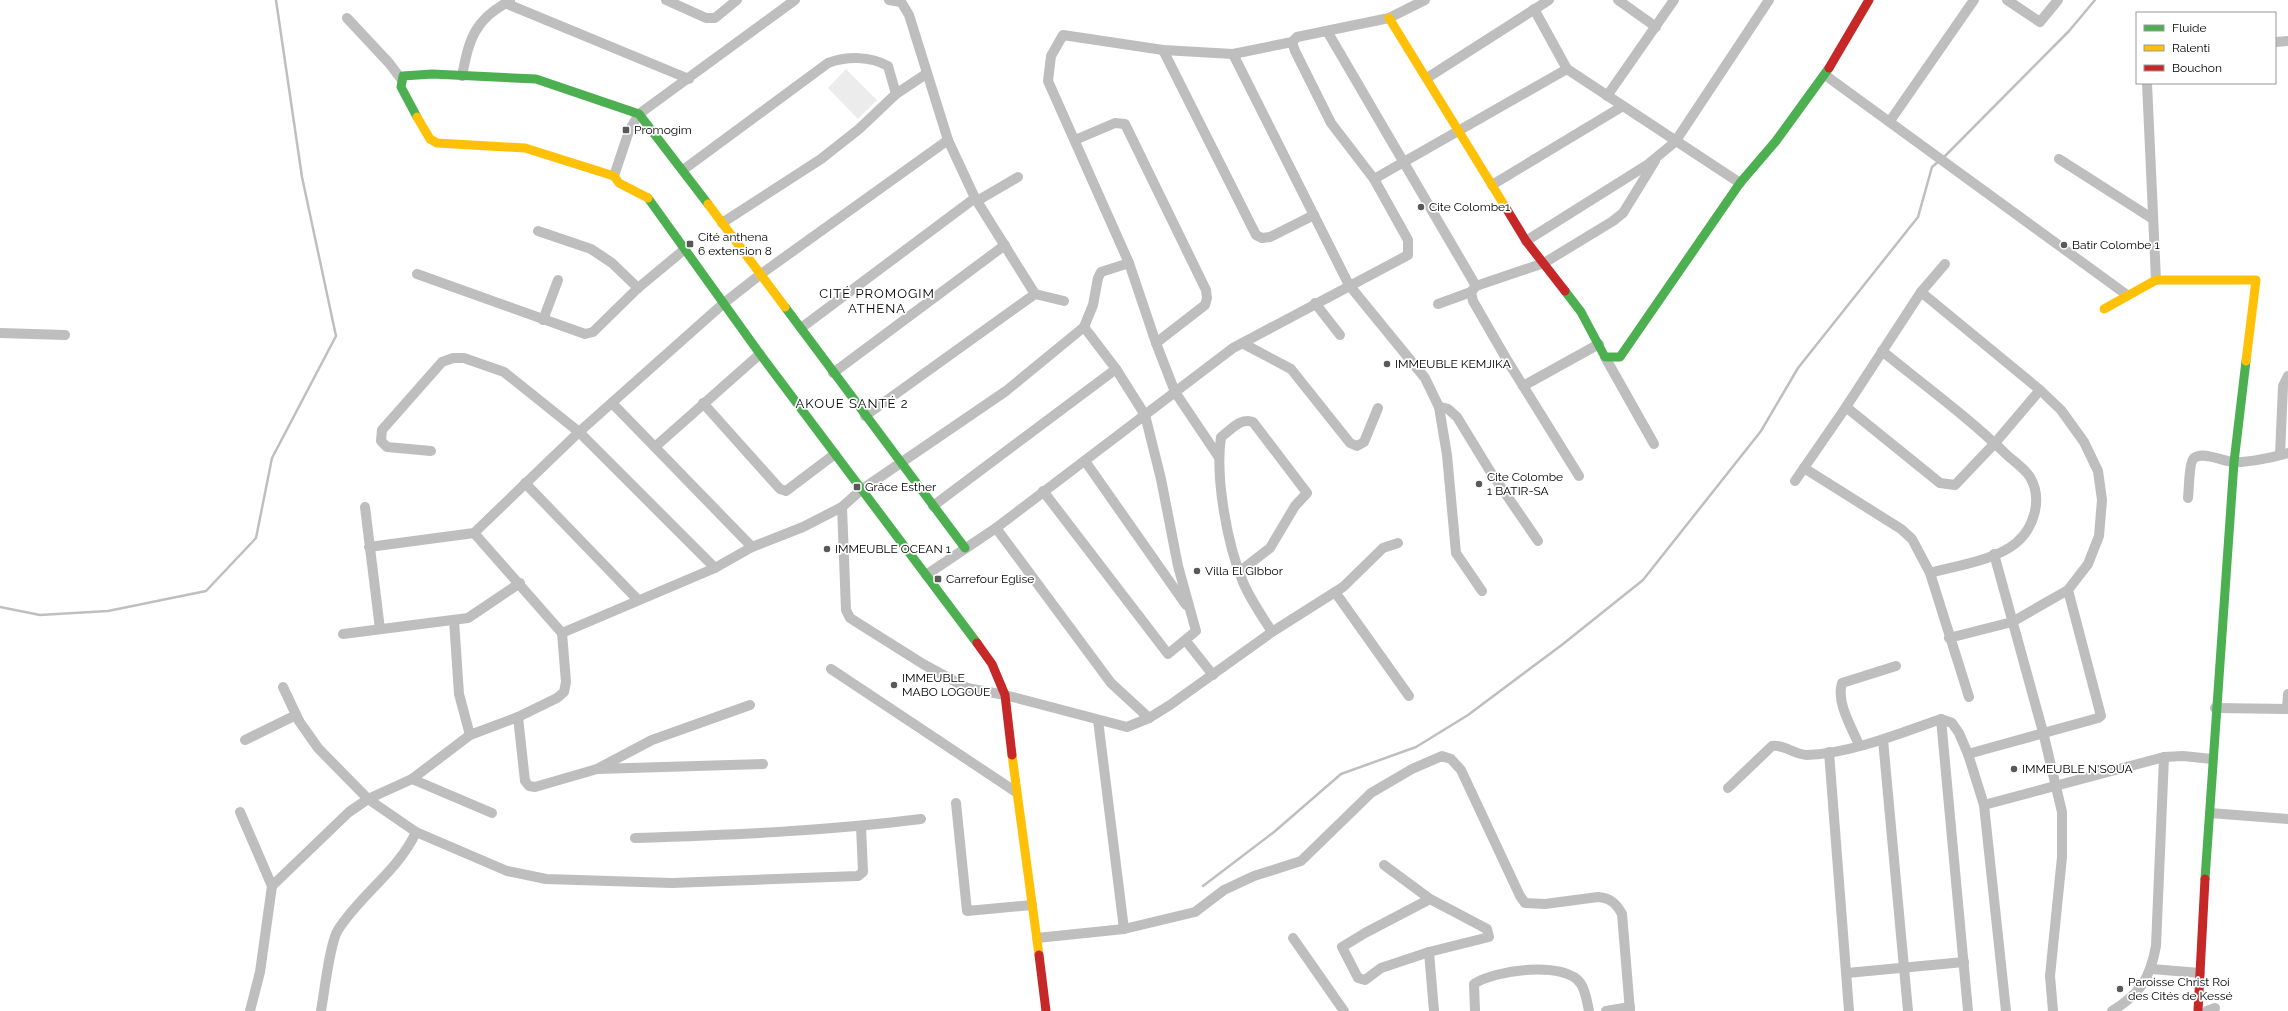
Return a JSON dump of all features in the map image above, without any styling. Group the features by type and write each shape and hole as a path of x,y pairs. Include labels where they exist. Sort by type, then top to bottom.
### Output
{"street":[{"path":"666,0 706,18 715,18 737,0"},
{"path":"614,176 629,131 639,114 689,79 795,0"},
{"path":"889,0 901,1 909,15 926,74 948,140 976,199 1035,294 1064,301"},
{"path":"1218,456 1175,392 1156,343 1129,263 1048,81 1051,56 1063,35 1162,50 1233,54 1292,42 1297,37 1389,18 1425,0"},
{"path":"1427,78 1549,0"},
{"path":"1618,0 1656,27"},
{"path":"1607,96 1674,0"},
{"path":"1526,241 1647,165 1675,142 1769,0"},
{"path":"1606,356 1620,357 1740,183 1776,141 1825,75 1868,0"},
{"path":"1890,121 1974,0"},
{"path":"2007,0 2040,22 2058,0"},
{"path":"462,76 468,42 472,34 479,24 508,2 689,79"},
{"path":"1534,9 1567,69 1675,142 1740,183"},
{"path":"347,18 389,63 402,80"},
{"path":"1389,18 1526,241 1581,312 1654,444"},
{"path":"1327,31 1404,162 1474,289 1473,301 1523,386 1579,476"},
{"path":"2276,42 2288,41"},
{"path":"926,575 996,528 1043,491 1242,343 1408,255 1408,240 1374,179 1331,123 1294,51 1292,42"},
{"path":"1162,50 1256,235 1262,238 1270,237 1314,215"},
{"path":"1233,54 1349,285 1425,378 1439,407 1447,455 1456,553 1482,591"},
{"path":"683,170 828,62 842,58 877,60 888,66 896,94"},
{"path":"1374,179 1567,69"},
{"path":"965,548 833,374 801,328 683,170 639,114 536,79 432,74 403,76 402,87 430,138 437,142 525,148 614,176 619,183 650,199 760,354 992,664 1005,695 1016,792 1038,938 1046,1011"},
{"path":"722,222 821,159 859,129 896,94 926,74"},
{"path":"1825,75 2127,295"},
{"path":"2146,84 2156,280"},
{"path":"1492,185 1623,106"},
{"path":"1075,140 1115,123 1125,124 1206,290 1207,298 1205,305 1156,343"},
{"path":"369,547 474,533 524,483 579,432 724,303 761,274 948,140"},
{"path":"1438,304 1544,263 1623,213 1658,156"},
{"path":"2059,159 2153,219"},
{"path":"801,328 976,199 1018,177"},
{"path":"538,231 591,249 612,263 638,288"},
{"path":"833,374 1004,245"},
{"path":"417,274 577,333 585,334 593,332 638,288 685,248"},
{"path":"562,633 715,568 752,547 803,527 842,507 862,490 1006,391 1084,327 1093,305 1098,278 1101,272 1129,263"},
{"path":"1795,481 1846,407 1921,292 1945,264"},
{"path":"543,320 558,280"},
{"path":"2104,309 2156,280 2256,280 2234,462 2212,759 2203,977 2198,1011"},
{"path":"1921,292 2040,390 2061,410 2084,442 2098,471 2102,500 2099,536 2088,564 2068,590 2012,622 1949,638"},
{"path":"865,416 1035,294"},
{"path":"1315,303 1340,335"},
{"path":"1043,491 1168,654 1186,641 1196,631 1192,612 1178,566 1161,479 1145,415 1116,369 1084,327"},
{"path":"0,333 66,335"},
{"path":"1242,343 1291,369 1350,443 1357,446 1364,442 1378,408"},
{"path":"1523,386 1599,344"},
{"path":"1882,351 1995,443 2030,477 2036,495 2035,514 2028,530 2016,543 1994,554 1930,573"},
{"path":"656,446 760,354"},
{"path":"431,452 387,447 381,441 382,430 442,362 453,358 464,358 504,372 579,432 715,568"},
{"path":"933,506 1116,369"},
{"path":"2188,498 2190,467 2192,460 2195,457 2204,456 2234,462 2284,454 2284,386 2288,376"},
{"path":"1846,407 1940,483 1955,485 1995,443 2040,390"},
{"path":"612,402 752,547"},
{"path":"703,403 780,489 786,491 835,454"},
{"path":"1439,407 1448,409 1457,417 1490,471 1538,541"},
{"path":"1239,572 1270,548 1295,506 1307,493 1254,422 1243,420 1221,437 1218,456 1226,519 1239,572 1243,583 1272,632"},
{"path":"1085,461 1192,612"},
{"path":"1804,468 1901,529 1912,539 1930,573 1968,697"},
{"path":"524,483 638,600"},
{"path":"842,507 846,610 850,618 923,664 967,688 1005,695 1127,727 1149,718 1213,675 1272,632 1343,588 1383,548 1398,543"},
{"path":"365,508 380,629"},
{"path":"996,528 1111,683 1149,718"},
{"path":"272,886 349,812 368,799 412,779 470,735 518,717 557,698 564,692 566,682 562,633 520,583 474,533"},
{"path":"1994,554 2043,732 2062,812 2062,857 2050,976 2053,1011"},
{"path":"343,634 468,618 520,583"},
{"path":"1968,754 2101,716 2068,590"},
{"path":"1335,592 1409,696"},
{"path":"454,620 459,694 470,735"},
{"path":"1186,641 1213,675"},
{"path":"1859,745 1841,702 1840,691 1842,683 1896,666"},
{"path":"831,669 1016,792"},
{"path":"283,687 296,715 318,748 368,799 416,832 507,871 546,879 672,883 858,876 864,872 861,826"},
{"path":"2216,708 2288,709 2288,694"},
{"path":"518,717 525,781 529,786 535,787 598,769 652,740 750,705"},
{"path":"245,740 296,715"},
{"path":"1941,719 1968,1011"},
{"path":"1728,788 1772,746 1785,747 1806,755 1830,752 1883,740 1941,719 1952,723 1968,754 1984,805 2006,1011"},
{"path":"1098,720 1124,929"},
{"path":"1883,740 1908,1011"},
{"path":"1830,752 1850,1011"},
{"path":"1038,938 1124,929 1195,912 1224,890 1254,876 1301,861 1371,793 1412,769 1442,756 1451,759 1462,770 1520,896 1525,903 1545,904 1606,897 1613,901 1619,908 1622,914 1630,1009 1606,1011"},
{"path":"1984,805 2164,757 2183,756 2212,759"},
{"path":"2112,1011 2134,994 2152,969 2156,946 2164,757"},
{"path":"598,769 763,764"},
{"path":"412,779 492,813"},
{"path":"956,803 967,910 1032,905"},
{"path":"240,812 272,886 260,972 250,1011"},
{"path":"2210,813 2288,819"},
{"path":"635,838 737,834 861,826 921,819"},
{"path":"321,1011 337,931 400,857 416,832"},
{"path":"1384,865 1430,899 1487,929 1490,934 1489,937 1483,940 1429,952 1381,968 1362,980 1358,978 1342,947 1365,933 1430,899"},
{"path":"1293,938 1344,1011"},
{"path":"1429,952 1434,1011"},
{"path":"1847,973 1964,962"},
{"path":"1475,1011 1474,984 1490,977 1530,969 1558,972 1572,977 1580,983 1588,1011"},
{"path":"2152,969 2203,977"}],"shaded area":[{"path":"846,69 877,100 858,119 828,88"}],"waterway":[{"path":"0,607 40,615 108,611 206,591 256,538 272,458 336,336 302,177 276,0"},
{"path":"1943,158 2069,31 2095,0"},
{"path":"1203,886 1274,832 1341,774 1416,747 1468,715 1563,644 1643,580 1761,431 1798,368 1918,217 1932,167 1939,161"}],"traffic: fast":[{"path":"1565,291 1581,312 1605,357 1620,357 1740,183 1776,141 1829,68"},
{"path":"417,117 401,87 403,76 432,74 536,79 639,114 708,204"},
{"path":"648,198 760,354 977,643"},
{"path":"785,307 965,548"},
{"path":"2205,879 2234,462 2246,361"}],"traffic: slow":[{"path":"1389,18 1506,208"},
{"path":"417,117 430,139 437,143 525,148 614,176 619,183 648,198"},
{"path":"708,204 785,307"},
{"path":"2104,309 2156,280 2256,280 2246,361"},
{"path":"1012,755 1039,955"}],"traffic: jam":[{"path":"1829,68 1869,0"},
{"path":"1506,208 1526,241 1565,291"},
{"path":"977,643 992,664 1005,695 1012,755"},
{"path":"2198,1011 2205,879"},
{"path":"1039,955 1046,1011"}],"place":[{"name":"Promogim","path":"626,130"},
{"name":"Cite Colombe1","path":"1421,207"},
{"name":"Cité anthena 6 extension 8","path":"690,244"},
{"name":"Batir Colombe 1","path":"2064,245"},
{"name":"IMMEUBLE KEMJIKA","path":"1387,364"},
{"name":"Cite Colombe 1 BATIR-SA","path":"1479,484"},
{"name":"Grâce Esther","path":"857,487"},
{"name":"IMMEUBLE OCEAN 1","path":"827,549"},
{"name":"Villa El GIbbor","path":"1197,571"},
{"name":"Carrefour Eglise","path":"938,579"},
{"name":"IMMEUBLE MABO LOGOUE","path":"894,685"},
{"name":"IMMEUBLE N'SOUA","path":"2014,769"},
{"name":"Paroisse Christ Roi des Cités de Kessé","path":"2120,989"}],"district":[{"name":"CITÉ PROMOGIM ATHENA","path":"877,300"},
{"name":"AKOUE SANTÉ 2","path":"852,403"}]}
